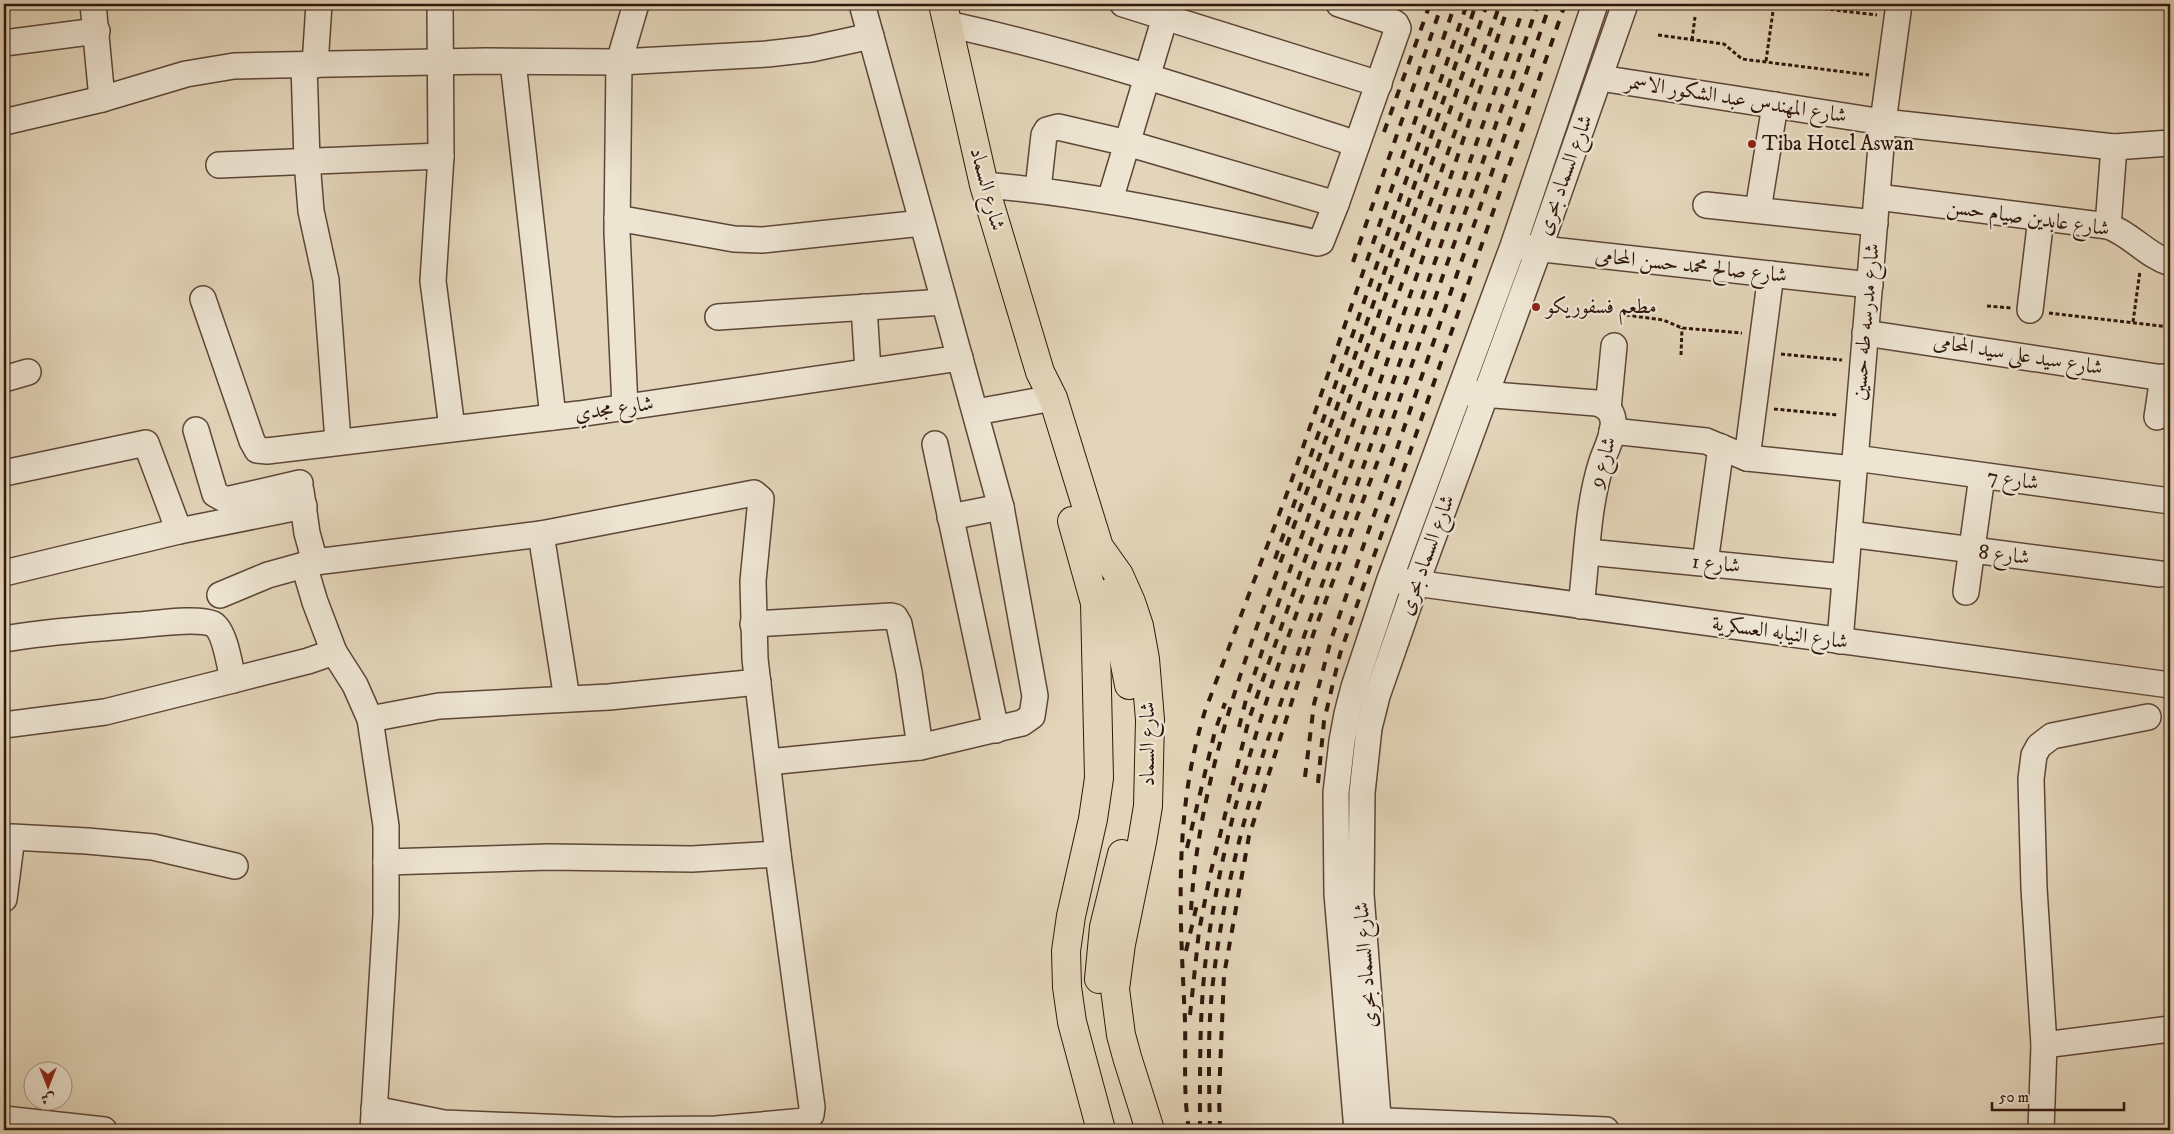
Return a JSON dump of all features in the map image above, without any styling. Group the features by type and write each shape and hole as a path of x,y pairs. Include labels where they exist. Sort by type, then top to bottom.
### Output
{"highway":[{"name":"شارع السماد","path":"945,14 984,184 1040,372 1095,603 1099,778 1086,855 1070,916 1066,951 1067,987 1072,1022 1101,1130"},
{"name":"شارع السماد","path":"1046,400 1099,547 1119,575 1131,602 1139,626 1148,683 1150,754 1148,806 1121,944 1115,988 1125,1049 1150,1130"},
{"path":"1099,547 1112,593 1125,659 1126,736 1132,789 1124,843 1104,927 1098,981 1100,1014 1108,1053 1130,1130"},
{"path":"1095,603 1126,736 1106,847 1089,909 1082,986 1087,1039 1113,1130"}],"street":[{"path":"93,4 97,30 102,99"},
{"path":"319,4 310,65 307,162 311,211 326,280 338,441"},
{"path":"440,4 442,63 441,156 433,281 452,428"},
{"path":"626,407 617,218 619,62 636,4"},
{"path":"768,762 920,746 996,730 1028,720 1034,713 1035,696 1001,508 862,4"},
{"path":"1123,4 1167,10 1379,84"},
{"path":"984,184 1038,189 1110,200 1318,243 1324,239 1398,28 1393,22 1339,4"},
{"name":"شارع السماد بحرى","path":"1367,1125 1349,894 1336,793 1342,741 1354,687 1390,579 1513,246 1596,4"},
{"name":"شارع السماد بحرى","path":"1349,894 1362,793 1364,757 1377,696 1484,394 1539,249 1625,4"},
{"path":"1110,200 1167,10"},
{"name":"شارع مدرسه طه حسين","path":"1840,641 1883,122 1899,11"},
{"path":"945,14 1013,38 1146,76 1357,144"},
{"path":"4,43 97,30"},
{"path":"4,122 102,99 186,74 224,68 310,65 619,62 767,54 811,49 872,36"},
{"path":"513,62 552,417"},
{"name":"شارع المهندس عبد الشكور الاسمر","path":"1600,78 1883,122 2114,146 2170,143"},
{"path":"1758,210 1775,105"},
{"path":"1038,189 1044,135 1047,130 1058,127 1127,143 1336,204"},
{"path":"2108,226 2114,146"},
{"path":"219,165 441,156"},
{"name":"شارع عابدين صيام حسن","path":"1877,197 2108,226 2126,235 2143,249 2170,263"},
{"path":"1706,205 1875,222"},
{"path":"617,218 734,239 762,240 922,223"},
{"path":"2030,310 2041,218"},
{"name":"شارع صالح محمد حسن المحامى","path":"1513,246 1870,285"},
{"path":"1747,458 1771,274"},
{"name":"شارع مجدي","path":"204,299 252,441 257,450 267,451 296,446 552,417 960,358"},
{"path":"718,317 944,302"},
{"path":"864,307 868,371"},
{"name":"شارع سيد على سيد المحامى","path":"1865,333 2167,378"},
{"path":"1610,420 1614,346"},
{"path":"4,379 28,372"},
{"path":"2157,417 2167,378"},
{"name":"شارع 9","path":"1459,392 1596,402 1610,420 1593,500 1581,606"},
{"path":"976,412 1046,400"},
{"name":"شارع 7","path":"1610,420 1700,440 1747,458 1854,464 1982,476 2170,501"},
{"path":"196,430 215,494 220,498 226,500 302,494"},
{"path":"4,473 146,444 179,532"},
{"path":"934,444 996,730"},
{"path":"296,446 315,602 334,652 355,685 370,719 383,796 386,826 386,916 373,1125"},
{"path":"1705,563 1720,447"},
{"path":"1966,592 1982,476"},
{"path":"220,595 268,575 310,563 541,534 754,493 761,499 753,580 753,624 778,854 812,1111 809,1119 742,1129 615,1130 444,1123 373,1125"},
{"path":"4,574 179,532 302,494"},
{"path":"950,517 1001,508"},
{"path":"541,534 567,700"},
{"name":"شارع 8","path":"1849,534 2160,574"},
{"name":"شارع 1","path":"1588,552 1845,577"},
{"name":"شارع النيابه العسكرية","path":"1390,579 2170,685"},
{"path":"753,624 895,617 899,624 909,672 920,746"},
{"path":"4,639 38,633 183,621 212,624 218,628 224,641 233,680"},
{"path":"4,725 105,712 308,661 334,652"},
{"path":"370,719 439,706 567,700 758,682"},
{"path":"2041,1130 2044,1045 2034,888 2031,779 2034,755 2039,746 2052,736 2148,717"},
{"path":"1336,793 1362,793"},
{"path":"4,899 8,837 153,847 235,866"},
{"path":"386,862 549,857 692,859 778,854"},
{"path":"373,1125 386,916"},
{"path":"2044,1045 2170,1030"},
{"path":"4,1119 104,1130"},
{"path":"1367,1125 1606,1130"}],"path":[{"path":"1766,61 1774,4"},
{"path":"1785,4 1899,11"},
{"path":"1692,40 1695,17"},
{"path":"1658,35 1724,44 1742,59 1889,78"},
{"path":"2133,322 2143,249"},
{"path":"1987,306 2170,327"},
{"path":"1626,315 1663,320 1682,328 1863,362"},
{"path":"1681,355 1682,328"},
{"path":"1753,408 1858,417"}],"railway":[{"path":"1384,132 1430,4"},
{"path":"1353,262 1442,4"},
{"path":"1189,1130 1185,1089 1181,865 1183,826 1195,749 1205,711 1289,488 1455,4"},
{"path":"1275,559 1467,4"},
{"path":"1191,910 1197,853 1207,798 1220,742 1236,688 1355,357 1476,4"},
{"path":"1239,727 1268,633 1487,4"},
{"path":"1190,1015 1199,931 1210,875 1249,719 1500,4"},
{"path":"1200,1130 1202,1012 1208,942 1233,816 1250,754 1290,632 1356,451 1509,4"},
{"path":"1210,1130 1209,1032 1214,974 1228,888 1249,804 1265,748 1525,4"},
{"path":"1220,1130 1219,1095 1224,975 1249,836 1314,632 1383,447 1538,4"},
{"path":"1305,777 1314,704 1331,640 1550,4"},
{"path":"1318,783 1324,721 1340,654 1565,4"},
{"path":"1187,848 1215,731 1225,703"},
{"path":"1186,951 1198,900"}],"place":[{"name":"Tiba Hotel Aswan","path":"1752,144"},
{"name":"مطعم فسفوريكو","path":"1536,307"}]}
